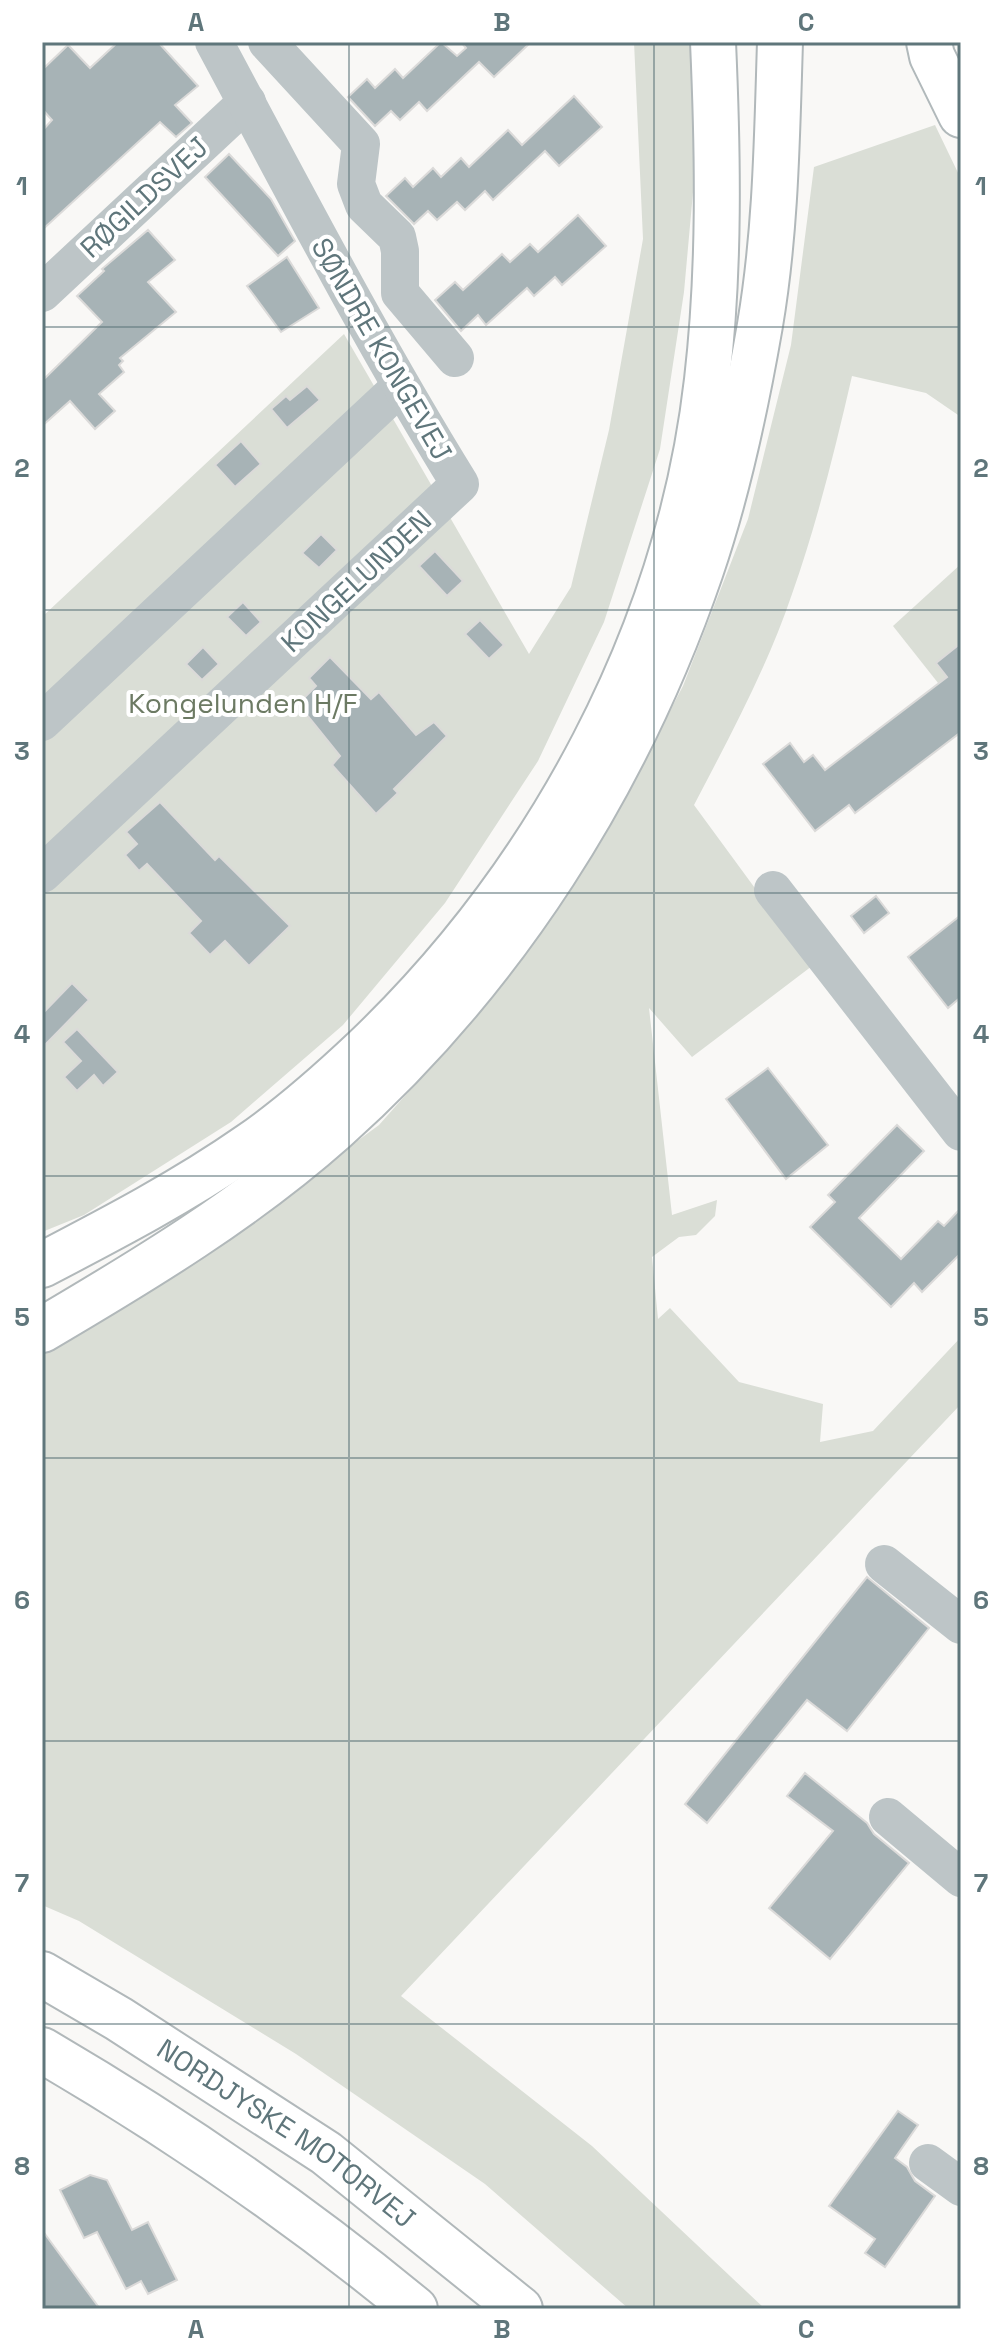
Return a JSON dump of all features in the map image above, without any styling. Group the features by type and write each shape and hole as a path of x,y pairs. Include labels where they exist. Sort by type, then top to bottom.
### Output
{"main road":[{"path":"42,1265 143,1213 252,1144 331,1081 405,1011 471,935 531,853 583,765 627,674 663,579 695,452 707,381 714,283 718,167 713,42"},
{"path":"761,323 776,187 780,42"},
{"path":"42,1330 180,1247 259,1191 334,1130 404,1062 469,990 528,913 581,831 628,746 668,658 702,567 729,473 761,323 781,259 799,117 801,42"},
{"path":"924,47 961,115"},
{"name":"NORDJYSKE MOTORVEJ","path":"42,1974 119,2019 326,2153 520,2309"},
{"path":"42,2050 102,2085 257,2189 415,2309"},
{"path":"435,2238 542,2309"}],"street":[{"name":"SØNDRE KONGEVEJ","path":"214,42 400,387 460,484"},
{"path":"286,47 361,144 356,184"},
{"name":"RØGILDSVEJ","path":"42,293 247,102"},
{"name":"SØNDRE KONGEVEJ","path":"304,213 356,184 364,205 397,237 400,293 455,358"},
{"path":"42,722 400,387"},
{"name":"KONGELUNDEN","path":"42,874 460,484"},
{"path":"773,890 961,1132"},
{"path":"884,1564 961,1625"},
{"path":"888,1817 961,1878"},
{"path":"928,2163 961,2187"}],"green space":[{"name":"Kongelunden H/F","path":"634,42 691,42 697,148 684,292 660,449 604,622 538,761 445,903 343,1025 231,1122 84,1215 42,1232 42,617 344,334 529,654 571,587 609,430 643,239"},
{"path":"935,125 961,179 961,417 926,393 852,376 817,513 782,621 747,701 694,805 812,966 692,1057 649,1008 672,1215 717,1200 715,1216 696,1235 679,1237 652,1257 658,1319 670,1308 739,1382 823,1404 820,1442 873,1431 961,1337 961,1404 401,1996 592,2146 765,2309 629,2309 485,2184 296,2054 79,1921 42,1905 42,1353 178,1273 379,1125 498,991 600,844 683,686 748,519 791,345 814,167"},
{"path":"961,564 961,712 893,626"}],"building":[{"path":"118,42 158,42 198,86 175,105 192,123 176,137 160,122 42,230 42,131 52,120 42,109 42,70 68,45 90,68"},
{"path":"441,42 457,56 466,48 461,42 531,42 494,77 479,62 427,111 419,102 400,120 391,111 375,126 348,97 367,79 375,88 395,69 403,78"},
{"path":"574,96 602,127 559,166 545,151 493,200 485,191 465,210 457,202 437,220 428,211 414,224 386,196 405,178 413,187 433,168 441,177 461,158 469,167 508,130 522,145"},
{"path":"229,154 271,199 295,241 278,256 205,177"},
{"path":"578,215 606,246 562,285 555,277 534,296 527,288 486,325 478,315 461,331 435,300 455,282 463,290 502,254 510,262 530,244 538,252"},
{"path":"148,230 175,260 148,282 176,312 120,358 123,361 119,365 124,372 99,394 115,411 95,429 70,401 42,426 42,381 102,322 77,296 104,271 102,269"},
{"path":"287,257 319,308 281,332 247,286"},
{"path":"307,386 320,400 287,428 271,409 286,396 290,400"},
{"path":"241,441 261,464 235,487 215,465"},
{"path":"321,534 337,550 319,568 302,553"},
{"path":"435,551 463,581 447,596 419,566"},
{"path":"243,602 261,622 246,636 227,617"},
{"path":"480,620 504,645 489,659 465,634"},
{"path":"961,643 961,732 855,813 849,805 815,831 763,764 790,743 804,762 813,755 825,770 947,677 936,663"},
{"path":"203,647 219,664 202,680 186,664"},
{"path":"330,657 371,699 379,692 416,735 434,722 447,736 394,789 398,793 376,814 332,765 340,756 298,704 316,686 309,678"},
{"path":"160,802 215,860 219,856 290,926 249,966 225,941 210,955 189,933 201,921 147,864 139,871 125,855 137,844 126,832"},
{"path":"876,896 889,913 864,933 851,916"},
{"path":"961,915 961,997 948,1008 908,957"},
{"path":"72,983 89,1000 42,1048 42,1014"},
{"path":"77,1029 118,1072 103,1086 94,1075 77,1091 64,1077 81,1061 63,1042"},
{"path":"768,1068 828,1145 786,1179 726,1099"},
{"path":"897,1125 924,1151 859,1218 901,1259 938,1221 944,1226 961,1208 961,1253 922,1292 914,1283 891,1307 810,1227 835,1202 828,1195"},
{"path":"867,1577 929,1628 847,1731 807,1700 707,1823 685,1804"},
{"path":"805,1773 867,1823 874,1834 909,1863 830,1959 769,1908 833,1831 787,1796"},
{"path":"898,2111 918,2125 895,2158 907,2167 915,2181 935,2196 885,2267 865,2253 875,2239 829,2206"},
{"path":"90,2175 107,2180 132,2230 148,2222 177,2280 148,2294 141,2281 126,2289 97,2232 84,2238 60,2190"},
{"path":"42,2230 100,2309 42,2309"}]}
